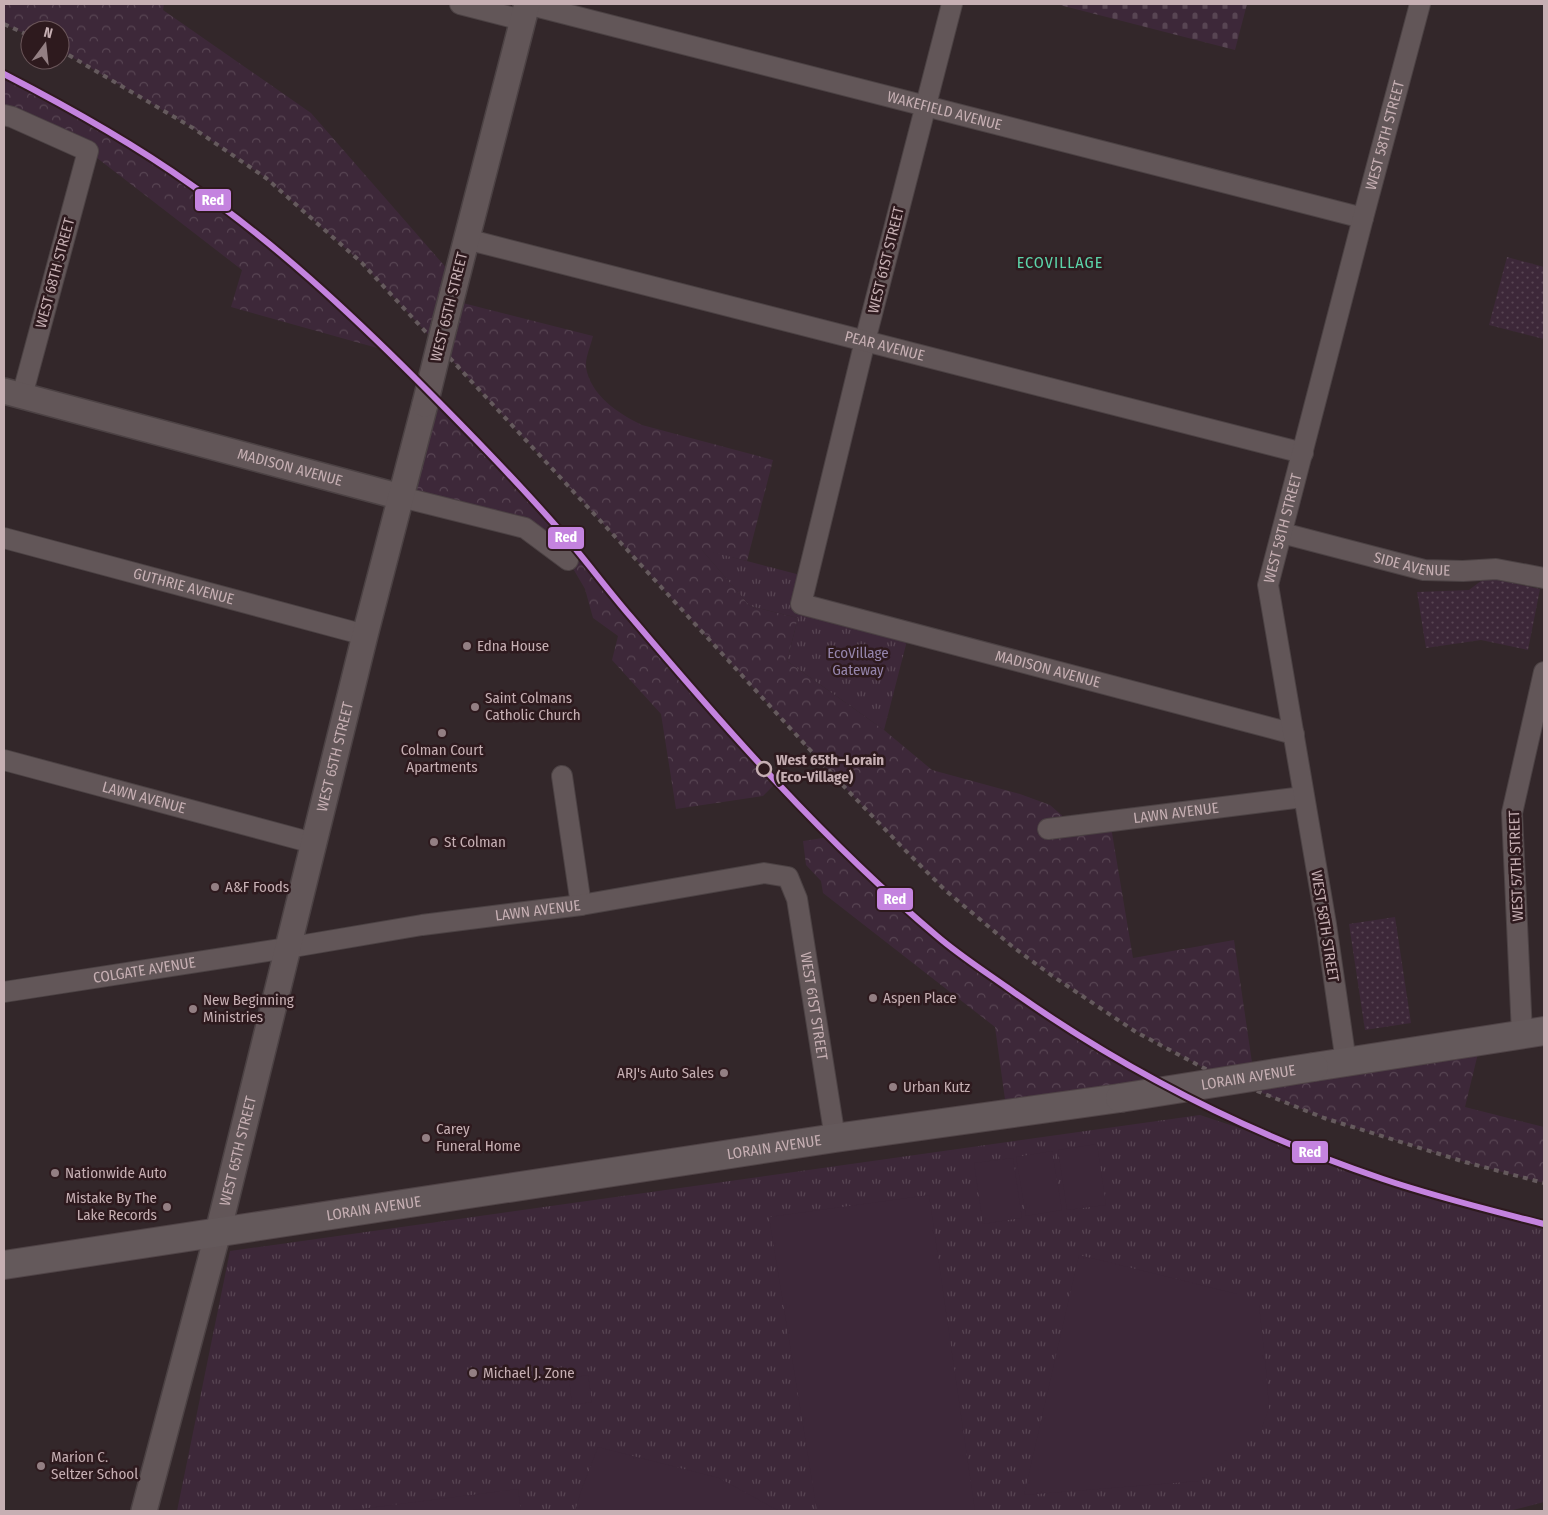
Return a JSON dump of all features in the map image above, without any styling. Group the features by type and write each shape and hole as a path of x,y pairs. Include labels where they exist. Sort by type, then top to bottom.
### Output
{"main road":[{"name":"LORAIN AVENUE","path":"4,1265 834,1138 1120,1098 1533,1032"}],"street":[{"name":"WAKEFIELD AVENUE","path":"460,4 525,10 926,106 1363,218"},
{"name":"WEST 61ST STREET","path":"801,604 865,341 952,4"},
{"name":"WEST 58TH STREET","path":"1346,1062 1326,924 1268,586 1420,4"},
{"name":"WEST 65TH STREET","path":"144,1511 218,1232 364,635 401,498 525,10"},
{"name":"WEST 68TH STREET","path":"4,115 88,151 13,393"},
{"name":"PEAR AVENUE","path":"466,239 1303,454"},
{"name":"MADISON AVENUE","path":"13,393 401,498 525,528 568,560"},
{"name":"SIDE AVENUE","path":"1282,533 1424,570 1463,571 1496,569 1544,578"},
{"name":"GUTHRIE AVENUE","path":"4,538 364,635"},
{"name":"MADISON AVENUE","path":"801,604 1294,734"},
{"name":"WEST 57TH STREET","path":"1533,1032 1512,813 1544,672"},
{"name":"LAWN AVENUE","path":"4,760 313,843"},
{"path":"562,776 581,905"},
{"name":"LAWN AVENUE","path":"1048,829 1303,797"},
{"name":"LAWN AVENUE","path":"287,948 422,925 581,905 764,874 788,877"},
{"name":"WEST 61ST STREET","path":"788,877 797,899 834,1138"},
{"name":"COLGATE AVENUE","path":"4,992 287,948"}],"green space":[{"path":"4,4 164,4 163,10 311,113 456,279 451,300 593,336 586,363 589,377 599,395 615,409 642,425 773,460 747,561 702,550 750,606 798,618 787,661 884,730 932,770 1020,794 1050,805 1074,826 1110,821 1133,958 1234,940 1254,1076 1481,1041 1465,1107 1544,1127 1544,1183 1465,1162 1324,1118 1215,1074 1136,1031 1051,975 1013,947 945,890 833,775 362,263 266,178 193,128 70,56 70,20 20,20 20,31 4,24"},
{"path":"1056,4 1247,4 1235,50"},
{"path":"4,74 114,133 184,179 299,268 388,351 231,307 242,270 88,151 4,115"},
{"path":"1507,257 1544,267 1544,339 1489,325"},
{"path":"428,391 500,464 558,527 635,621 777,782 763,796 676,809 661,714 612,660 618,636 593,618 585,589 568,560 547,544 401,497"},
{"name":"EcoVillage Gateway","path":"701,549 808,577 801,604 909,633 884,730 787,661 798,618 750,606"},
{"path":"1486,577 1540,589 1528,650 1481,640 1426,648 1417,592 1469,590"},
{"path":"829,837 912,915 968,961 1052,1019 1169,1089 1007,1114 995,1027 823,893 821,881 806,865 803,841"},
{"path":"1395,917 1411,1023 1365,1030 1349,924"},
{"path":"1200,1115 1544,1229 1544,1502 1509,1511 177,1511 230,1251"},
{"path":"1097,1144 1106,1205 1067,1210 1058,1150"},
{"path":"1052,1151 1062,1210 1026,1216 1016,1157"},
{"path":"1013,1158 1022,1218 983,1224 974,1163"},
{"path":"929,1195 975,1511 817,1511 769,1217"},
{"path":"1079,1255 1237,1294 1259,1305 1269,1408 1262,1427 1230,1457 1199,1481 1024,1495"},
{"path":"588,1375 592,1402 572,1405 569,1378"},
{"path":"598,1447 719,1478 779,1511 575,1511"},
{"path":"518,1489 521,1511 345,1511"}],"railway":[{"path":"4,24 20,31"},
{"path":"70,56 193,128 266,178 362,263 833,775 945,890 1013,947 1136,1032 1215,1074 1324,1118 1465,1162 1544,1183"}],"transit line":[{"name":"Red","path":"4,74 99,126 168,169 251,229 338,304 420,383 523,489 566,537 621,606 777,783 895,900 954,950 1096,1046 1142,1073 1236,1120 1284,1142 1403,1186 1544,1224"}],"place":[{"name":"Edna House","path":"467,646"},
{"name":"Saint Colmans Catholic Church","path":"475,707"},
{"name":"Colman Court Apartments","path":"442,733"},
{"name":"West 65th–Lorain (Eco-Village)","path":"764,769"},
{"name":"St Colman","path":"434,842"},
{"name":"A&F Foods","path":"215,887"},
{"name":"Aspen Place","path":"873,998"},
{"name":"New Beginning Ministries","path":"193,1009"},
{"name":"ARJ's Auto Sales","path":"724,1073"},
{"name":"Urban Kutz","path":"893,1087"},
{"name":"Carey Funeral Home","path":"426,1138"},
{"name":"Nationwide Auto","path":"55,1173"},
{"name":"Mistake By The Lake Records","path":"167,1207"},
{"name":"Michael J. Zone","path":"473,1373"},
{"name":"Marion C. Seltzer School","path":"41,1466"}],"district":[{"name":"ECOVILLAGE","path":"1060,262"}]}
